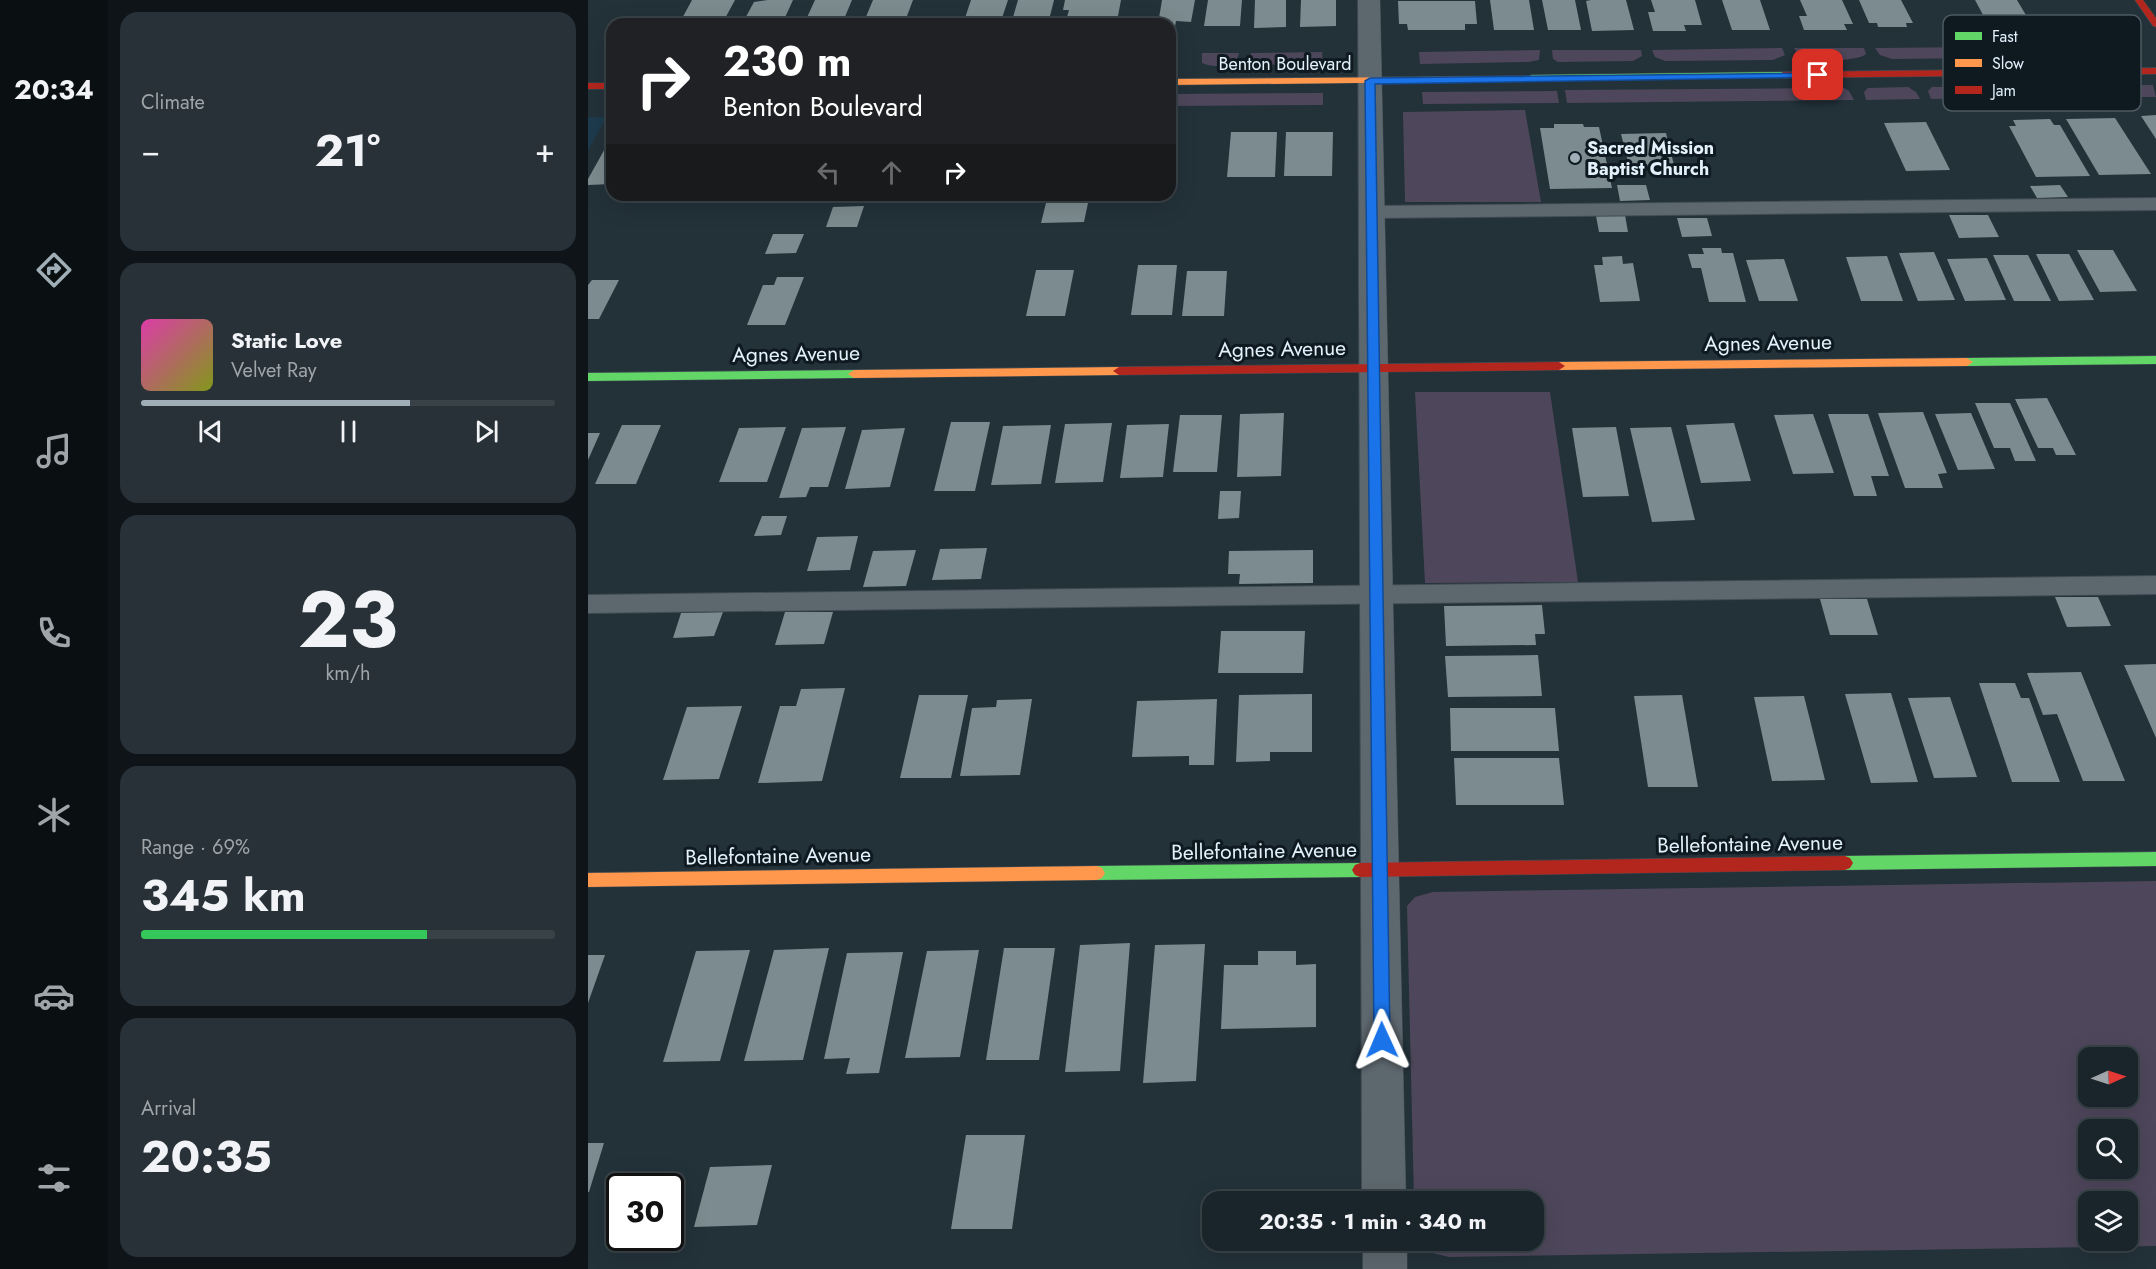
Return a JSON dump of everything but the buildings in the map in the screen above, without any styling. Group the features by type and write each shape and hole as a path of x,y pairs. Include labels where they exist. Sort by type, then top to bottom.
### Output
{"street":[{"path":"1369,0 1384,1191"},
{"path":"2139,0 2156,24"},
{"name":"Benton Boulevard","path":"2141,71 2156,71"},
{"name":"Benton Boulevard","path":"1176,82 1943,74"},
{"path":"588,86 606,86"},
{"name":"Agnes Avenue","path":"588,377 2156,360"},
{"name":"Bellefontaine Avenue","path":"588,880 2156,859"},
{"path":"1385,1251 1385,1269"}],"lane":[{"path":"1371,212 2156,204"},
{"path":"588,604 2156,585"}],"shaded area":[{"path":"1943,47 1943,58 1892,59 1880,55 1875,48"},
{"path":"1782,48 1785,55 1773,60 1665,61 1655,57 1652,50"},
{"path":"1794,48 1864,48 1866,54 1846,59 1809,60 1798,55"},
{"path":"1540,50 1539,60 1529,62 1420,64 1419,52"},
{"path":"1552,50 1641,50 1642,56 1633,61 1558,62 1553,59"},
{"path":"1322,52 1323,64 1257,65 1251,61 1251,53"},
{"path":"1202,53 1239,53 1236,62 1215,66 1202,63"},
{"path":"2141,85 2153,85 2156,97 2141,97"},
{"path":"1908,87 1916,92 1920,99 1866,100 1864,92 1868,88"},
{"path":"1932,87 1943,87 1943,99 1931,99 1928,91"},
{"path":"1844,88 1849,91 1854,100 1567,103 1565,90"},
{"path":"1557,91 1559,103 1423,104 1422,92"},
{"path":"1323,93 1323,105 1176,106 1176,94"},
{"path":"1525,110 1541,202 1405,202 1403,112"},
{"path":"588,117 606,117 606,119 588,150"},
{"path":"1415,392 1550,392 1578,582 1425,583"},
{"path":"2156,881 2156,1246 2138,1246 2138,1191 2078,1191 2078,1247 1449,1257 1428,1252 1544,1251 1544,1191 1414,1191 1407,906 1415,897 1433,892"}],"traffic: fast":[{"path":"1531,78 1783,75"},
{"path":"1967,362 2156,360"},
{"path":"588,377 854,374"},
{"path":"1845,863 2156,859"},
{"path":"1097,873 1360,870"}],"traffic: slow":[{"path":"1176,82 1531,78"},
{"path":"1559,366 1967,362"},
{"path":"854,374 1119,371"},
{"path":"588,880 1097,873"}],"traffic: jam":[{"path":"2139,0 2156,24"},
{"path":"2141,71 2156,71"},
{"path":"1783,75 1943,73"},
{"path":"588,86 606,86"},
{"path":"1119,371 1559,366"},
{"path":"1360,870 1845,863"}],"place":[{"name":"Sacred Mission Baptist Church","path":"1575,158"}],"route":[{"path":"1382,1040 1370,81 1818,75"}]}
